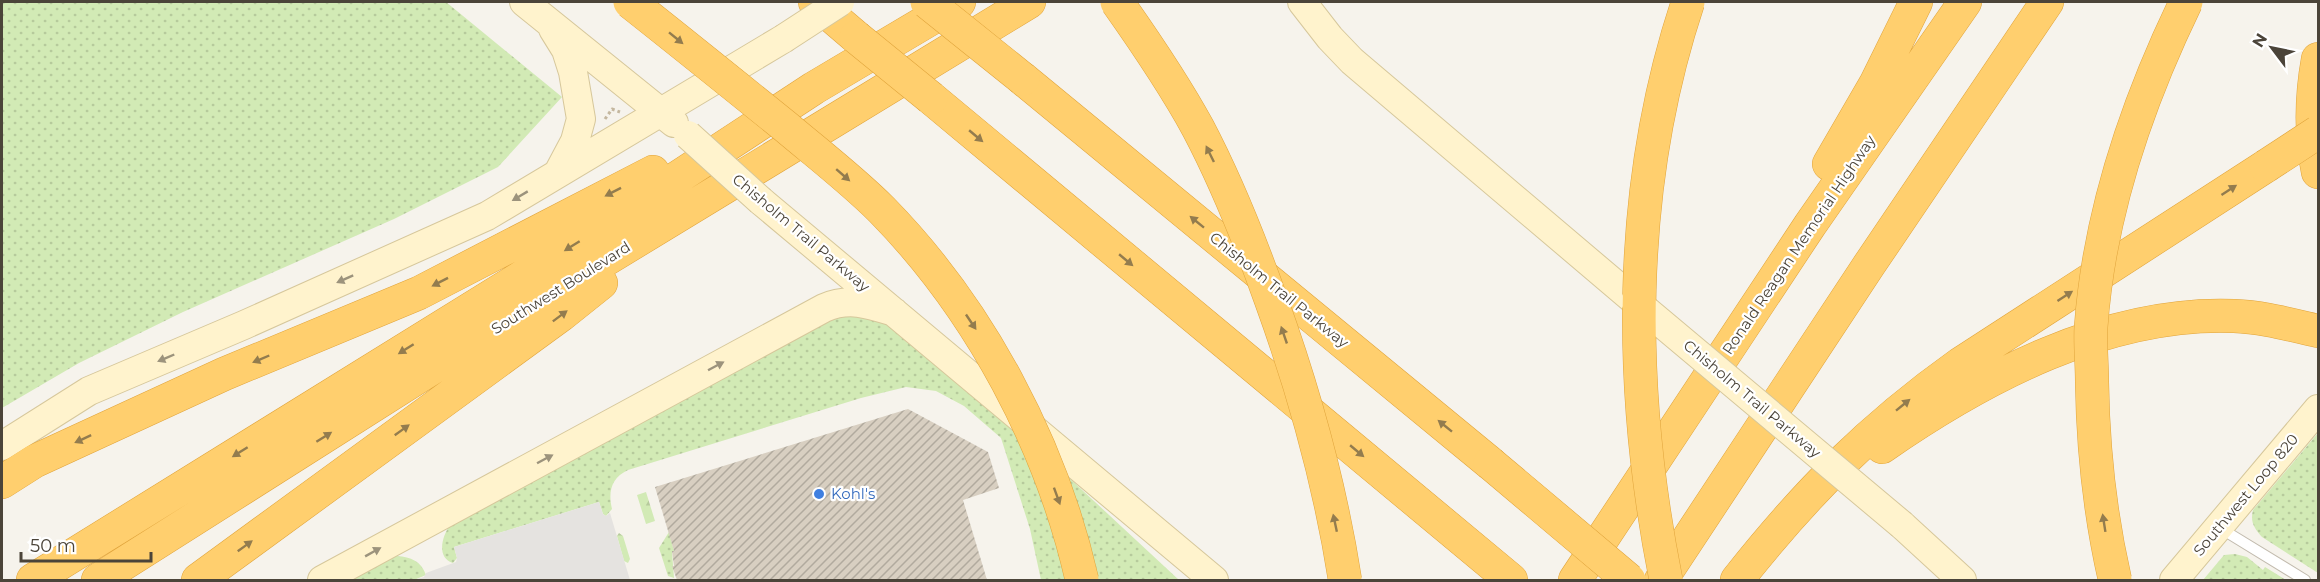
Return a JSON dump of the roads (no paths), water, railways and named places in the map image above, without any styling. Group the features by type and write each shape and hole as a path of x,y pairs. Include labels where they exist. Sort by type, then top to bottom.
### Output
{"highway":[{"path":"630,2 860,189 904,234 934,272 978,332 1016,399 1049,474 1072,539 1082,580"},
{"path":"815,2 1511,580"},
{"name":"Chisholm Trail Parkway","path":"927,2 1490,463 1629,580"},
{"path":"958,2 1023,79"},
{"name":"Southwest Boulevard","path":"33,580 593,233 814,88 958,2"},
{"name":"Southwest Boulevard","path":"98,580 541,299 1029,2"},
{"path":"1118,2 1167,75 1198,129 1254,252 1301,386 1316,439 1340,545 1345,580"},
{"path":"1666,580 1645,446 1638,323 1641,256 1655,134 1665,82 1688,2"},
{"path":"1810,225 1817,184 1876,83 1916,2"},
{"name":"Ronald Reagan Memorial Highway","path":"1575,580 1810,225 1965,2"},
{"path":"1661,580 1869,265 2047,2"},
{"path":"2115,580 2097,480 2094,440 2091,329 2095,291 2123,157 2159,58 2186,2"},
{"path":"2319,59 2312,94 2311,121 2319,172"},
{"path":"2,482 35,461 224,374 419,292 814,88"},
{"path":"1737,580 1810,493 1845,457 1915,395 2319,132"},
{"path":"198,580 561,315 708,198"},
{"path":"1773,535 1869,456 1945,405 2006,372 2071,345 2163,320 2198,316 2235,316 2273,320 2319,331"}],"main road":[{"name":"Chisholm Trail Parkway","path":"524,2 661,112 761,201 1203,574"},
{"path":"2,446 89,391 244,325 487,216 783,39 840,2"},
{"name":"Chisholm Trail Parkway","path":"1302,2 1330,38 1352,61 1902,525 1962,580"},
{"path":"547,20 566,50 573,72 581,118 575,141 558,173"},
{"path":"322,580 824,308 837,302 849,301 894,312"},
{"name":"Southwest Loop 820","path":"2174,580 2319,409"}],"lane":[{"path":"2220,527 2305,580"}],"place":[{"name":"Kohl's","path":"819,494"}]}
